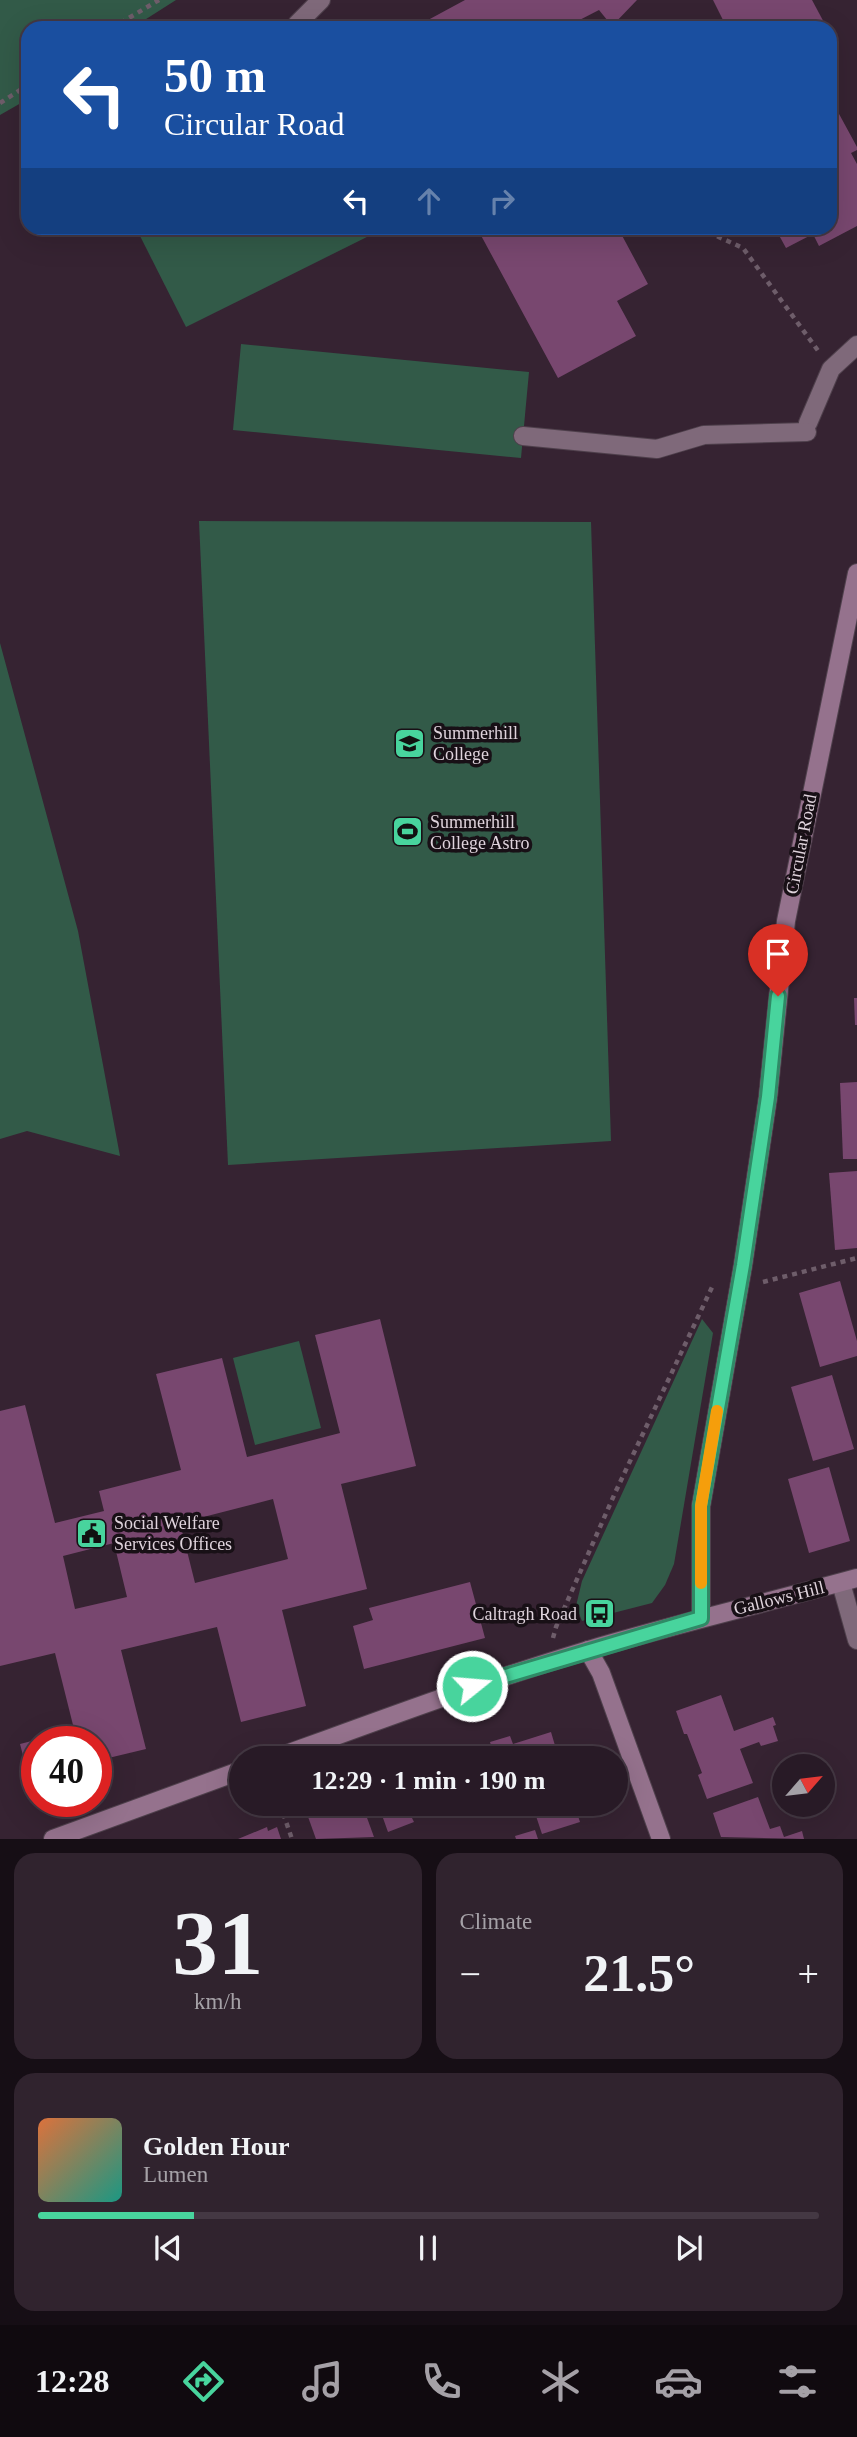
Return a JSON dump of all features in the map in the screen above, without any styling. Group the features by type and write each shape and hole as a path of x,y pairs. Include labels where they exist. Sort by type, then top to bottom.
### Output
{"street":[{"name":"Circular Road","path":"701,1618 701,1506 768,1097 786,920 857,573"},
{"name":"Gallows Hill","path":"308,1746 472,1686 589,1650 849,1580"},
{"path":"589,1650 601,1673 661,1839"},
{"path":"53,1839 229,1775"}],"lane":[{"path":"300,21 321,0"},
{"path":"523,436 656,449 704,435 807,427 831,369 857,345"},
{"path":"849,1580 857,1640"}],"path":[{"path":"124,21 159,0"},
{"path":"0,103 21,90"},
{"path":"714,235 743,248 831,369"},
{"path":"738,1289 857,1258"},
{"path":"547,1663 556,1626 615,1493 718,1276"},
{"path":"284,1816 292,1839"}],"green space":[{"path":"0,0 176,0 143,21 21,21 21,103 0,115"},
{"path":"140,235 371,235 186,327"},
{"path":"241,344 529,372 521,458 233,430"},
{"name":"Summerhill College Astro","path":"199,521 591,522 611,1141 228,1165"},
{"path":"0,643 78,931 120,1156 27,1131 0,1139"},
{"path":"702,1319 713,1333 674,1564 665,1585 652,1603 582,1621 576,1606 582,1581"},
{"path":"299,1341 321,1428 255,1445 233,1358"}],"building":[{"path":"465,0 637,0 617,21 608,21 599,10 578,21 428,20"},
{"path":"713,0 812,0 823,21 724,21"},
{"path":"837,110 857,147 857,150 851,153 857,164 857,226 819,246 814,235 837,235"},
{"path":"481,235 622,235 648,284 617,301 636,336 558,378"},
{"path":"779,235 811,235 786,248"},
{"path":"854,998 857,998 857,1025 855,1025"},
{"path":"857,1082 857,1159 843,1159 840,1083"},
{"path":"857,1171 857,1248 835,1250 829,1173"},
{"path":"840,1281 857,1341 857,1356 820,1367 799,1293"},
{"name":"Social Welfare Services Offices","path":"380,1319 416,1466 341,1484 367,1589 282,1610 306,1706 241,1722 217,1627 121,1650 146,1749 112,1757 112,1726 73,1726 55,1653 0,1666 0,1411 25,1405 55,1523 104,1511 99,1491 181,1470 156,1374 222,1358 247,1457 340,1433 315,1335","holes":["273,1499 288,1559 195,1583 180,1523","114,1543 127,1597 75,1609 63,1556"]},
{"path":"832,1375 854,1449 813,1461 791,1387"},
{"path":"829,1467 850,1541 809,1553 788,1479"},
{"path":"470,1582 485,1638 364,1669 353,1626 373,1620 369,1608"},
{"path":"721,1695 734,1731 773,1717 778,1741 761,1746 759,1742 740,1749 753,1783 707,1799 698,1775 702,1773 676,1711"},
{"path":"551,1732 555,1746 491,1746 490,1742 510,1736 513,1744"},
{"path":"758,1797 770,1829 780,1826 784,1837 802,1831 804,1839 721,1837 713,1813"},
{"path":"308,1816 366,1816 374,1837 316,1839"},
{"path":"382,1816 418,1816 412,1818 414,1822 388,1832"},
{"path":"536,1816 578,1816 580,1822 542,1834"},
{"path":"267,1827 268,1831 277,1827 281,1839 238,1839"},
{"path":"535,1830 538,1839 516,1839 515,1836"}],"slow traffic":[{"path":"701,1583 701,1506 717,1411"}],"place":[{"name":"Summerhill College","path":"410,743"},
{"name":"Summerhill College Astro","path":"407,832"},
{"name":"Social Welfare Services Offices","path":"91,1533"},
{"name":"Caltragh Road","path":"600,1614"}],"route":[{"path":"472,1686 701,1618 701,1506 743,1265 768,1097 778,996"}]}
